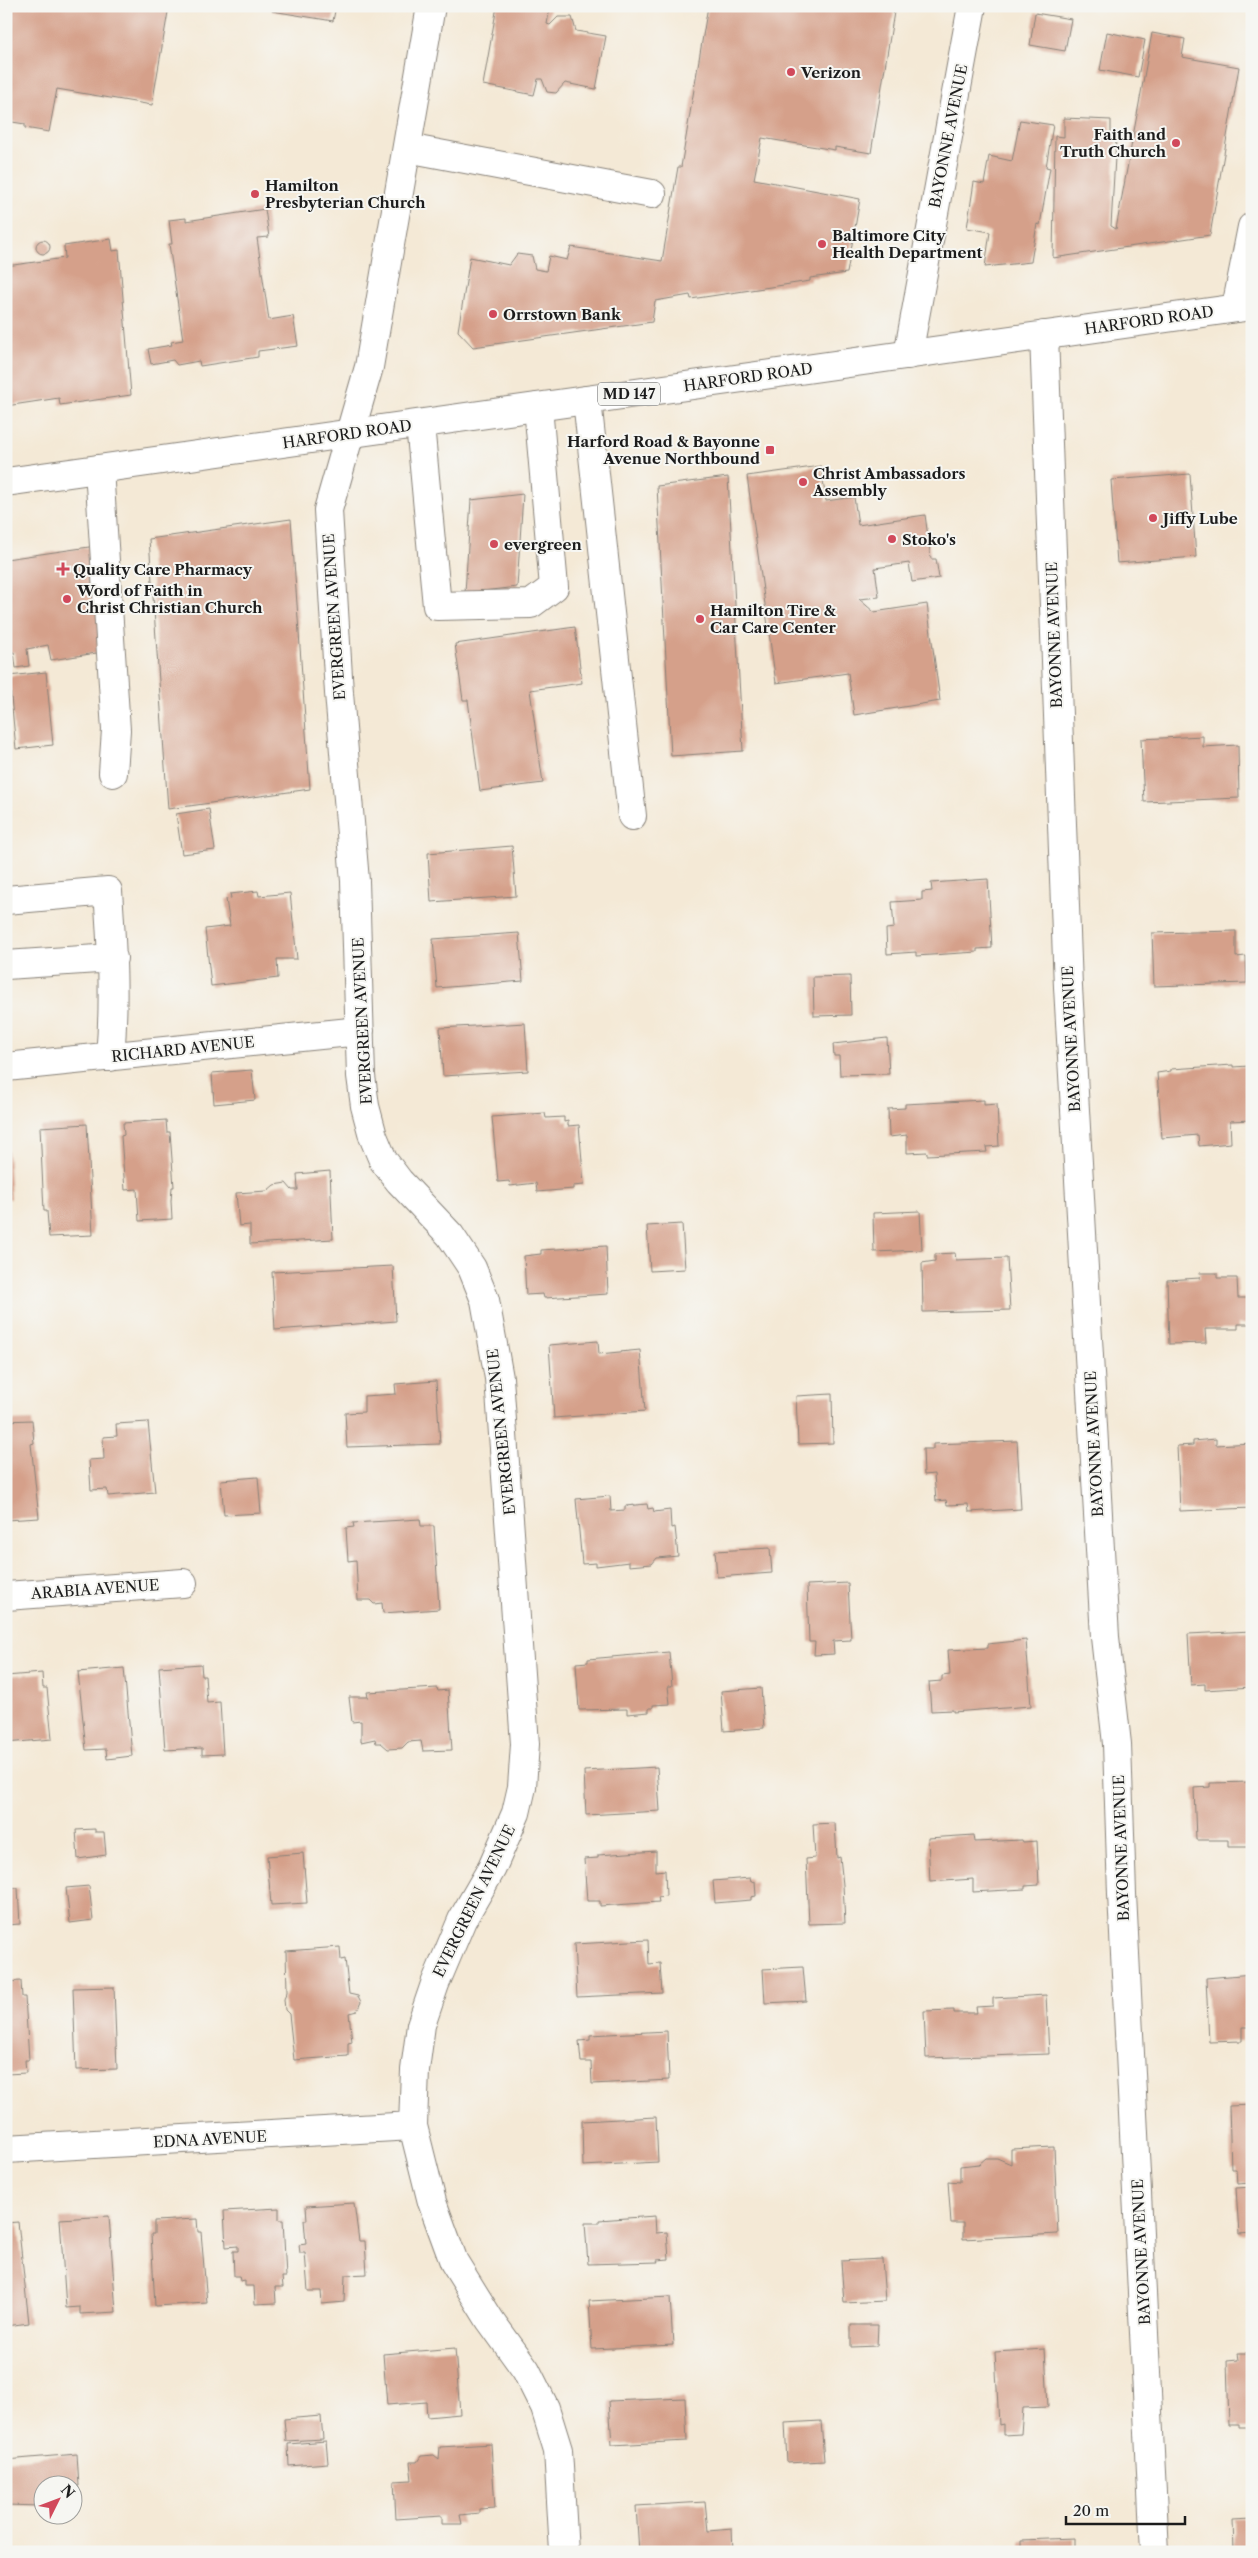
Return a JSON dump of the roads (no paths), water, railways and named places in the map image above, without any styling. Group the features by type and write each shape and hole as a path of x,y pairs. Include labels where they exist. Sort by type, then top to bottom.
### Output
{"street":[{"name":"EVERGREEN AVENUE","path":"431,6 369,367 328,510 339,694 355,881 360,1031 365,1106 372,1136 383,1160 399,1181 450,1235 472,1268 485,1300 499,1378 524,1744 522,1787 516,1813 492,1868 462,1920 435,1984 421,2025 415,2070 413,2126 432,2202 454,2262 490,2320 526,2370 545,2408 558,2450 564,2552"},
{"name":"BAYONNE AVENUE","path":"908,354 972,6"},
{"path":"407,148 652,194"},
{"path":"1244,307 1252,227"},
{"name":"HARFORD ROAD","path":"6,482 1244,307"},
{"name":"BAYONNE AVENUE","path":"1044,335 1068,988 1104,1637 1117,1744 1122,1894 1155,2552"},
{"path":"587,400 632,816"},
{"path":"420,424 437,606 531,604 554,587 538,407"},
{"path":"99,469 116,730 113,773"},
{"path":"6,900 108,891 113,958 114,1017 110,1056"},
{"path":"6,965 113,958"},
{"name":"RICHARD AVENUE","path":"6,1067 360,1031"},
{"name":"ARABIA AVENUE","path":"6,1596 183,1583"},
{"name":"EDNA AVENUE","path":"6,2149 413,2126"}],"place":[{"name":"Verizon","path":"791,72"},
{"name":"Faith and Truth Church","path":"1176,143"},
{"name":"Hamilton Presbyterian Church","path":"255,194"},
{"name":"Baltimore City Health Department","path":"822,244"},
{"name":"Orrstown Bank","path":"493,314"},
{"name":"Harford Road & Bayonne Avenue Northbound","path":"770,450"},
{"name":"Christ Ambassadors Assembly","path":"803,482"},
{"name":"Jiffy Lube","path":"1153,518"},
{"name":"Stoko's","path":"892,539"},
{"name":"evergreen","path":"494,544"},
{"name":"Quality Care Pharmacy","path":"63,569"},
{"name":"Word of Faith in Christ Christian Church","path":"67,599"},
{"name":"Hamilton Tire & Car Care Center","path":"700,619"}]}
